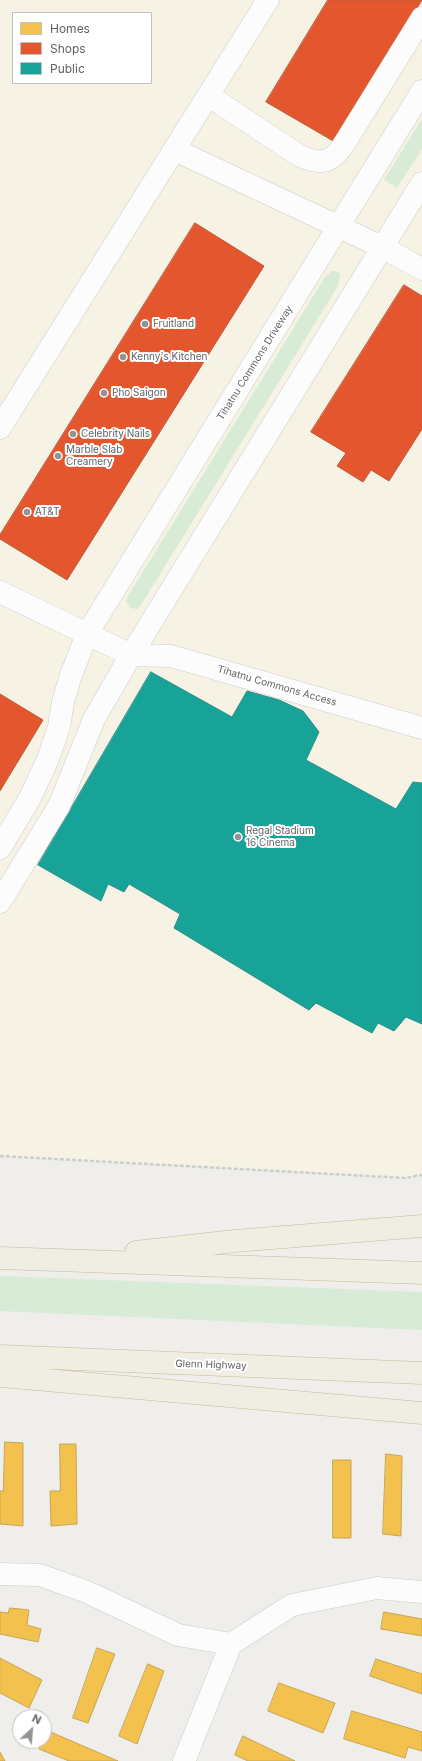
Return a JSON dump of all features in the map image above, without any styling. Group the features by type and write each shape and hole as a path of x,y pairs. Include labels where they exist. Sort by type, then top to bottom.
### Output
{"highway":[{"path":"64,1261 235,1241 422,1226"},
{"path":"0,1258 422,1272"},
{"name":"Glenn Highway","path":"0,1356 422,1373"},
{"path":"0,1376 422,1414"}],"street":[{"path":"0,428 268,0"},
{"path":"209,96 300,156 310,161 323,162 333,158 346,141 422,18"},
{"name":"Tihatnu Commons Driveway","path":"0,848 30,798 48,759 59,727 63,702 70,678 87,634 422,91"},
{"path":"175,150 339,227 422,269"},
{"path":"0,902 60,806 94,719 131,655 422,182"},
{"path":"0,592 131,655"},
{"name":"Tihatnu Commons Access","path":"131,655 171,656 422,728"},
{"path":"0,1574 40,1575 87,1592 178,1635 231,1644"},
{"path":"184,1761 231,1644 292,1605 377,1588 422,1592"}],"path":[{"path":"0,1156 405,1178 422,1175"}],"shaded area":[{"path":"0,0 422,0 422,1175 405,1178 0,1156"}],"green space":[{"path":"422,119 422,149 397,188 384,180"},
{"path":"332,271 337,271 340,275 338,286 141,605 137,609 130,608 126,601 128,596 325,277"},
{"path":"0,1276 422,1292 422,1330 0,1311"}],"building: Homes":[{"path":"5,1442 23,1443 23,1526 0,1524 0,1491 3,1491"},
{"path":"60,1444 76,1444 77,1524 51,1526 50,1491 60,1491"},
{"path":"386,1454 402,1456 401,1536 383,1534"},
{"path":"333,1460 351,1460 351,1538 333,1538"},
{"path":"10,1608 29,1610 27,1625 41,1629 38,1642 0,1634 0,1612 8,1613"},
{"path":"384,1612 422,1619 422,1636 381,1629"},
{"path":"97,1648 115,1654 88,1723 73,1718"},
{"path":"0,1658 42,1680 29,1708 0,1693"},
{"path":"376,1659 422,1674 422,1694 370,1676"},
{"path":"148,1664 164,1671 137,1744 119,1736"},
{"path":"279,1683 335,1703 323,1733 268,1711"},
{"path":"352,1711 422,1732 422,1751 408,1747 405,1758 344,1739"},
{"path":"52,1733 118,1761 69,1761 39,1749 52,1749"},
{"path":"243,1736 295,1761 248,1761 235,1755"},
{"path":"0,1752 5,1761 0,1761"}],"building: Shops":[{"path":"328,0 422,0 335,142 266,102"},
{"path":"195,223 264,266 67,580 0,539 0,535"},
{"path":"404,285 422,296 422,429 389,481 371,470 363,482 337,466 346,453 311,432"},
{"path":"0,694 43,720 0,791"}],"building: Public":[{"name":"Regal Stadium 16 Cinema","path":"151,672 232,717 247,691 279,700 303,711 319,732 306,760 396,809 413,782 422,783 422,1024 406,1017 394,1031 378,1023 372,1033 316,1003 309,1010 174,928 180,914 129,884 124,892 108,884 101,901 38,865"}],"place":[{"name":"Fruitland","path":"145,324"},
{"name":"Kenny's Kitchen","path":"123,357"},
{"name":"Pho Saigon","path":"104,393"},
{"name":"Celebrity Nails","path":"73,434"},
{"name":"Marble Slab Creamery","path":"58,456"},
{"name":"AT&T","path":"27,512"},
{"name":"Regal Stadium 16 Cinema","path":"238,837"}]}
